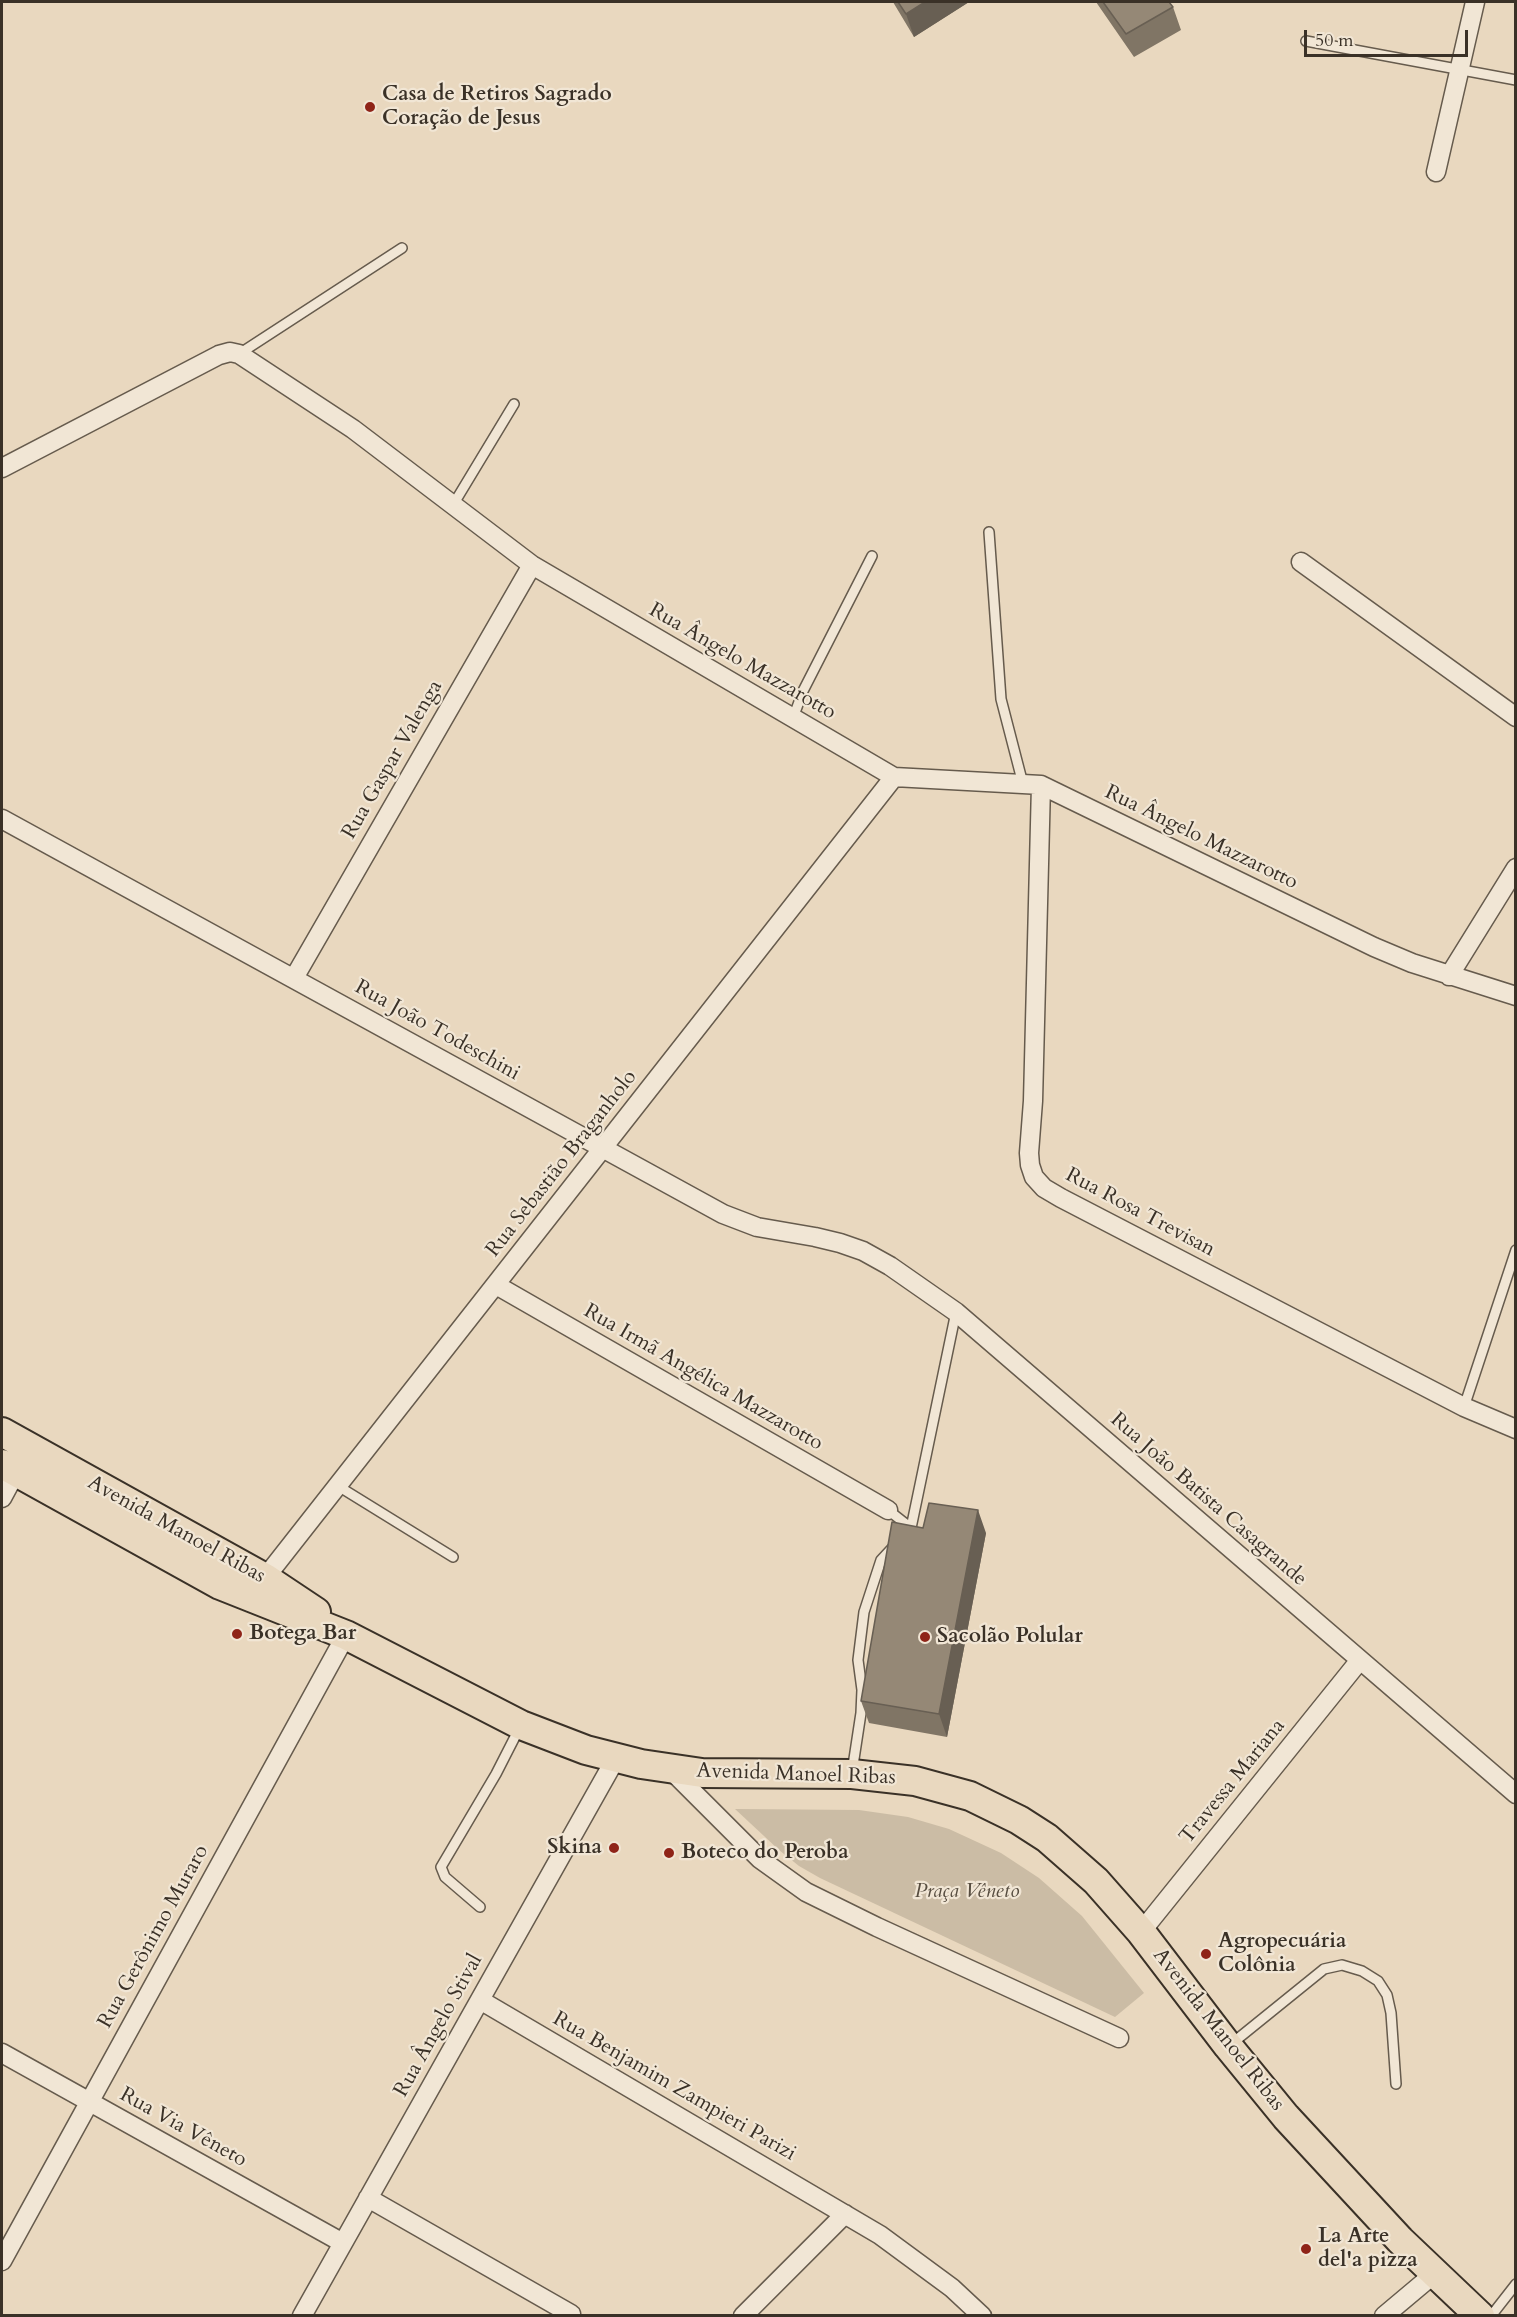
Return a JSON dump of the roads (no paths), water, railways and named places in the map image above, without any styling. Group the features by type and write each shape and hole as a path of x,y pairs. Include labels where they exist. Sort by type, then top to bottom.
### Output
{"main road":[{"name":"Avenida Manoel Ribas","path":"2,1432 265,1578 316,1611 346,1635"},
{"name":"Avenida Manoel Ribas","path":"9,1468 220,1585 346,1635 521,1725 586,1750 671,1770 728,1775 852,1774 881,1776 934,1785 970,1796 995,1807 1047,1838 1103,1888 1142,1932 1228,2046 1305,2139 1434,2274 1480,2316"}],"street":[{"path":"1436,172 1475,2"},
{"path":"2,468 219,356 230,352 239,354"},
{"name":"Rua Ângelo Mazzarotto","path":"239,354 319,405 532,565 894,777 1032,785 1365,943 1412,963 1515,996"},
{"path":"1301,562 1515,717"},
{"name":"Rua Gaspar Valenga","path":"294,978 532,565"},
{"name":"Rua Sebastião Braganholo","path":"265,1578 894,777"},
{"name":"Rua Rosa Trevisan","path":"1032,785 1033,1101 1029,1153 1034,1178 1044,1188 1061,1198 1464,1407 1515,1430"},
{"name":"Rua João Todeschini","path":"2,819 740,1221 758,1227 815,1237 863,1251"},
{"path":"1449,976 1515,868"},
{"name":"Rua João Batista Casagrande","path":"863,1251 922,1287 956,1312 1515,1794"},
{"name":"Rua Irmã Angélica Mazzarotto","path":"496,1285 888,1510"},
{"path":"2,1498 9,1468"},
{"name":"Rua Gerônimo Muraro","path":"2,2261 346,1635"},
{"name":"Travessa Mariana","path":"1142,1932 1360,1660"},
{"name":"Rua Ângelo Stival","path":"302,2316 616,1758"},
{"path":"671,1770 760,1859 806,1892 868,1923 1119,2038"},
{"name":"Rua Benjamim Zampieri Parizi","path":"480,2000 845,2214 912,2258 982,2316"},
{"name":"Rua Via Vêneto","path":"2,2052 343,2243"},
{"path":"368,2198 571,2314"},
{"path":"743,2316 845,2214"},
{"path":"1384,2316 1434,2274"}],"lane":[{"path":"1306,41 1515,80"},
{"path":"239,354 402,248"},
{"path":"453,505 514,404"},
{"path":"989,532 1001,699 1032,785"},
{"path":"794,718 803,692 872,556"},
{"path":"1464,1407 1515,1250"},
{"path":"852,1774 861,1713 862,1690 858,1660 864,1612 881,1560 911,1528 956,1312"},
{"path":"338,1486 453,1557"},
{"path":"888,1510 911,1528"},
{"path":"480,1907 445,1877 441,1868 496,1774 521,1725"},
{"path":"1228,2046 1324,1969 1342,1965 1362,1971 1378,1981 1387,1995 1391,2013 1396,2084"},
{"path":"1491,2316 1515,2284"}],"place":[{"name":"Casa de Retiros Sagrado Coração de Jesus","path":"370,107"},
{"name":"Botega Bar","path":"237,1634"},
{"name":"Sacolão Polular","path":"925,1637"},
{"name":"Skina","path":"614,1848"},
{"name":"Boteco do Peroba","path":"669,1853"},
{"name":"Agropecuária Colônia","path":"1206,1954"},
{"name":"La Arte del'a pizza","path":"1306,2249"}],"park label":[{"name":"Praça Vêneto","path":"967,1892"}]}
